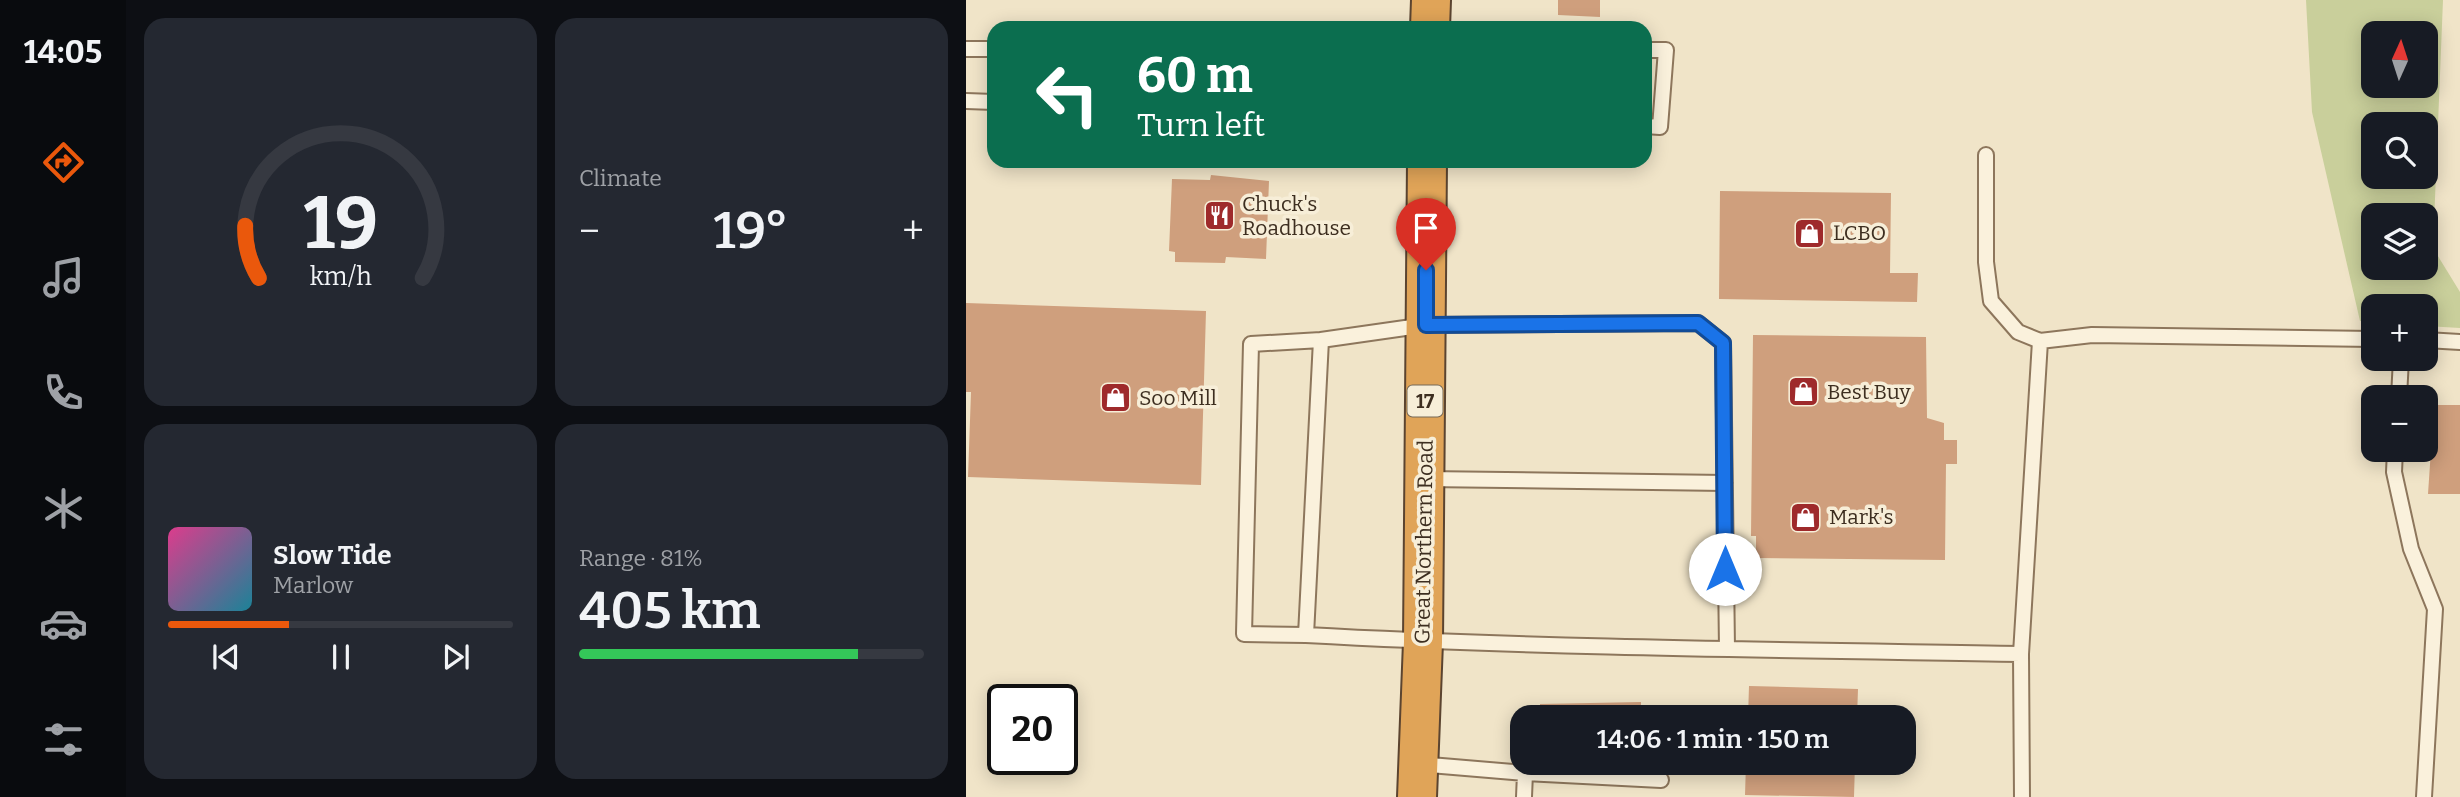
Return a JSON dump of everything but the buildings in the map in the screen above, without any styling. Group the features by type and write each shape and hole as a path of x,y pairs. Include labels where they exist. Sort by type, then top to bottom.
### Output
{"highway":[{"path":"1430,21 1431,0"},
{"name":"Great Northern Road","path":"1417,780 1423,642 1427,168"}],"lane":[{"path":"966,49 987,49"},
{"path":"1652,50 1666,50 1660,127 1652,126"},
{"path":"966,101 987,102"},
{"path":"1986,155 1986,262 1991,301 2018,332 2040,341 2092,335 2361,339"},
{"path":"1727,648 1723,343 1698,323 1426,325 1321,340 1251,344 1244,634 1423,642 2021,654"},
{"path":"1306,635 1321,340"},
{"path":"2022,797 2021,654 2040,341"},
{"path":"2438,341 2460,342"},
{"path":"2394,462 2394,472 2411,549 2435,609 2424,797"},
{"path":"1425,479 1725,483"},
{"path":"1417,780 1510,773"},
{"path":"1524,797 1525,775"},
{"path":"1576,775 1661,780"}],"green space":[{"path":"2306,0 2443,0 2438,124 2438,112 2361,112 2361,189 2435,189 2435,203 2361,203 2361,280 2438,280 2438,256 2460,292 2460,328 2438,327 2438,294 2361,294 2360,321 2312,112"}],"place":[{"name":"Chuck's Roadhouse","path":"1219,216"},
{"name":"LCBO","path":"1810,233"},
{"name":"Best Buy","path":"1804,392"},
{"name":"Soo Mill","path":"1116,398"},
{"name":"Mark's","path":"1806,517"}],"route":[{"path":"1426,270 1426,325 1698,323 1723,343 1725,569"}]}
